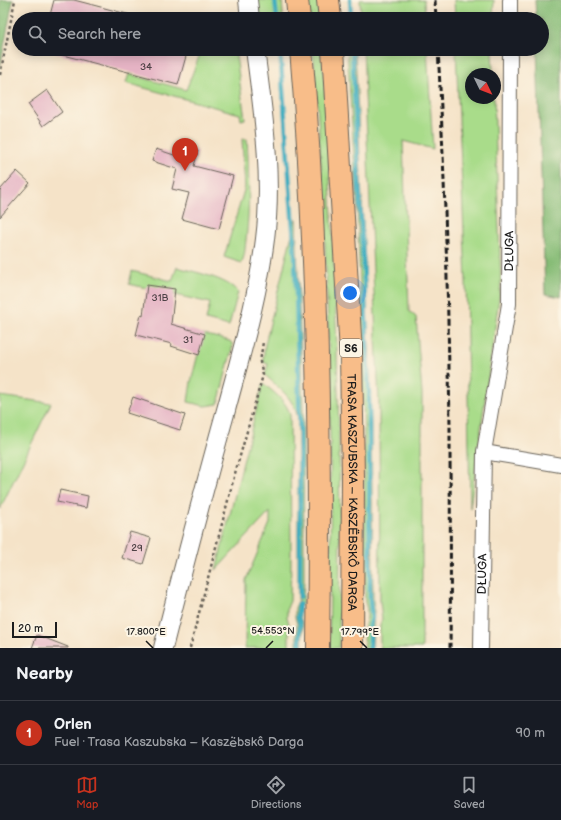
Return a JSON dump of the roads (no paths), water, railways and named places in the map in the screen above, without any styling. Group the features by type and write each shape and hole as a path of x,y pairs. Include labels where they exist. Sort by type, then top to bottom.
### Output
{"highway":[{"path":"297,0 298,12"},
{"path":"328,0 329,12"},
{"path":"301,56 311,204 317,354 319,485 318,648"},
{"name":"TRASA KASZUBSKA – KASZËBSKÔ DARGA","path":"333,56 351,353 353,478 352,648"}],"street":[{"path":"248,0 249,12"},
{"path":"510,0 510,12"},
{"path":"163,648 247,331 263,254 268,206 268,167 265,128 255,56"},
{"name":"DŁUGA","path":"481,648 484,452 509,304 510,56"},
{"path":"484,452 561,465"}],"waterway":[{"path":"275,0 276,12"},
{"path":"350,0 351,12"},
{"path":"281,56 295,256 300,433 300,597"},
{"path":"352,56 369,394 370,602 372,618 370,625 370,648"},
{"path":"299,604 298,617 300,624 300,648"}],"railway":[{"path":"435,0 436,12"},
{"path":"438,56 444,191 450,427 450,648"}],"place":[{"name":"Orlen","path":"185,171"}]}
